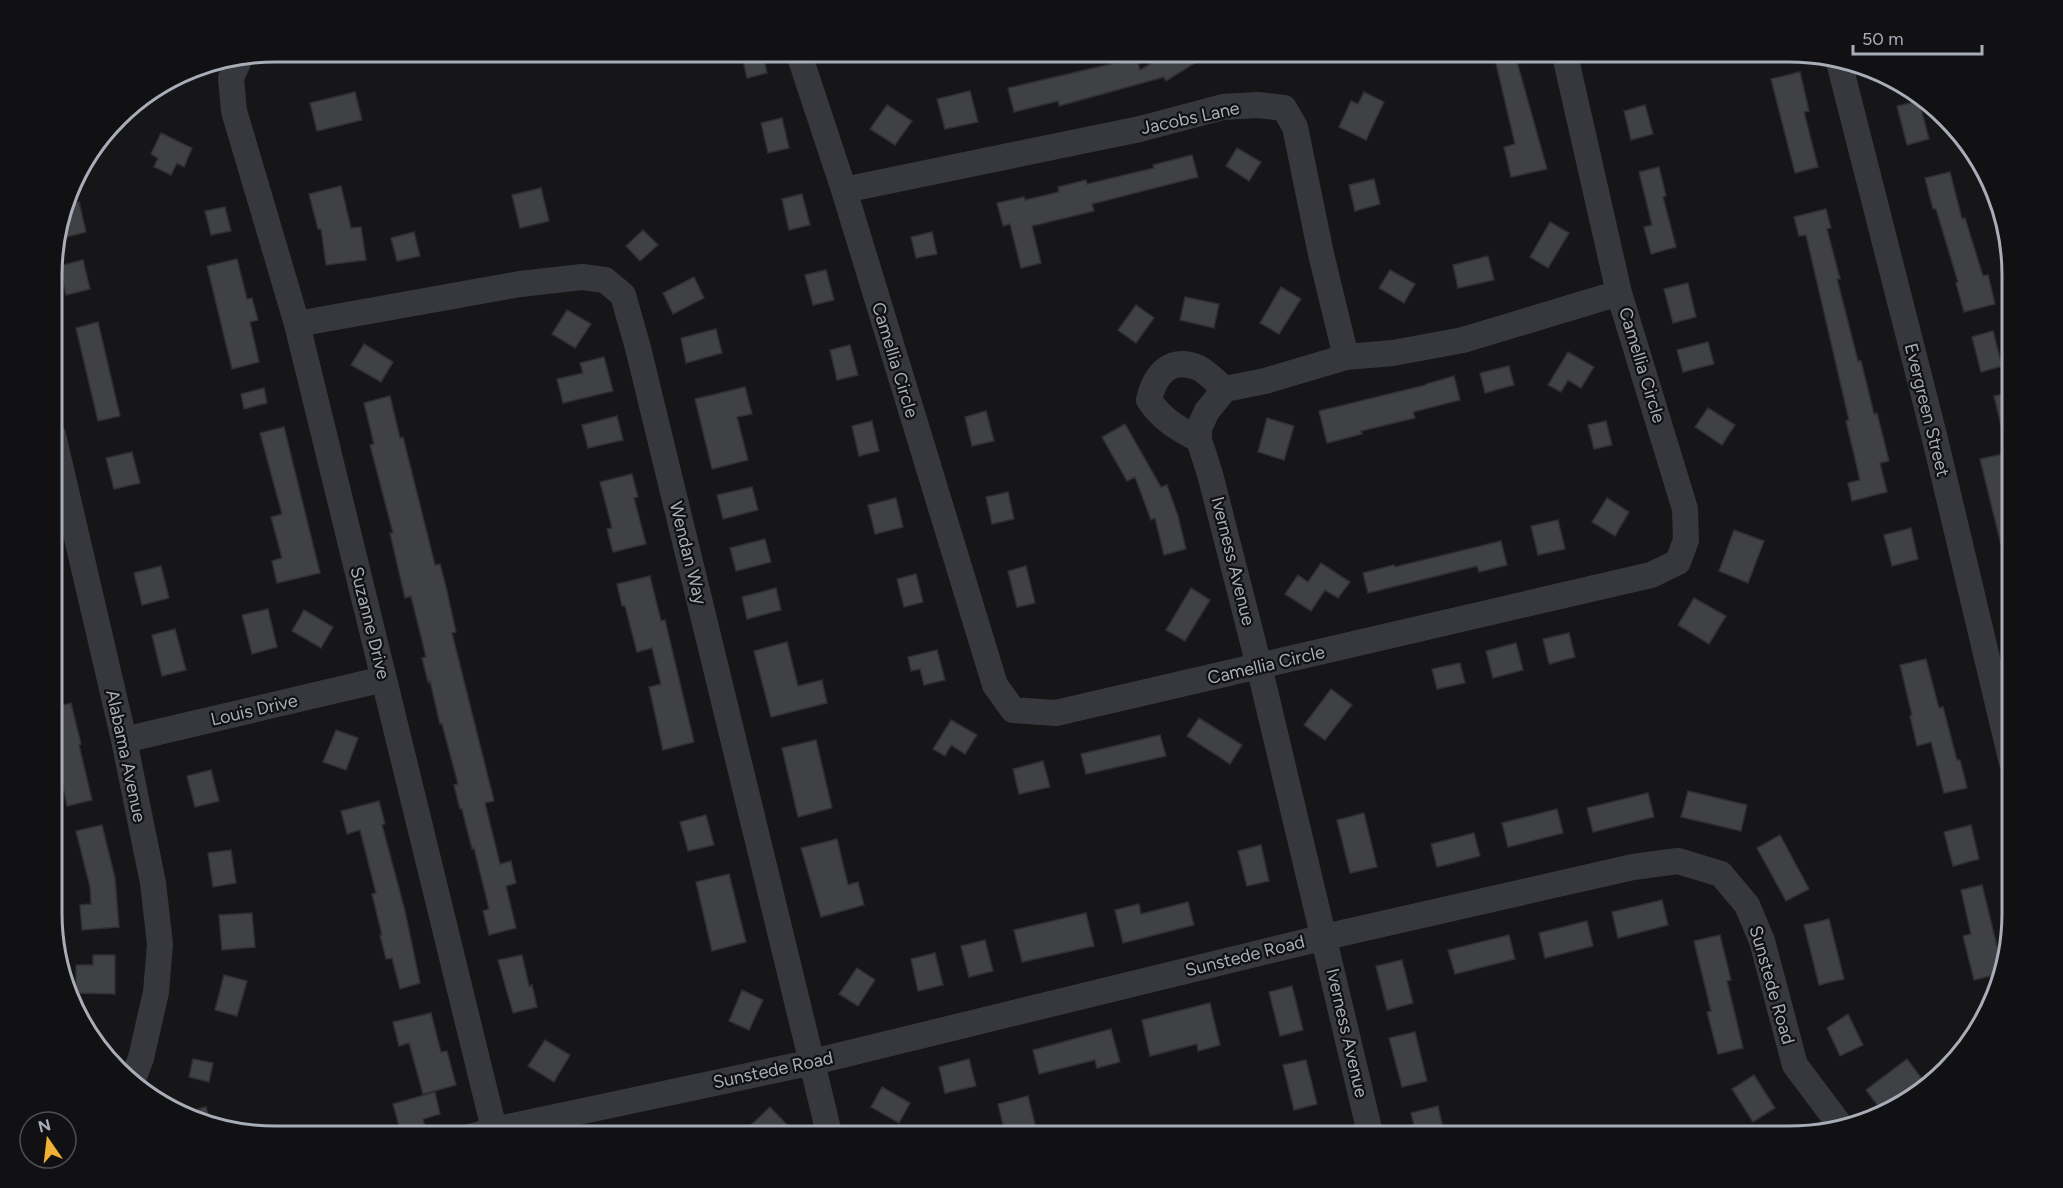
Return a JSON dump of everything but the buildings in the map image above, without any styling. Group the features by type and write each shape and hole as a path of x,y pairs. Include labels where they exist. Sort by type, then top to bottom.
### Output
{"street":[{"name":"Camellia Circle","path":"802,62 844,190 995,685 1013,710 1056,713 1651,575 1678,562 1686,540 1685,509 1619,293 1566,62"},
{"name":"Suzanne Drive","path":"237,65 231,78 234,111 297,324 384,680 485,1126"},
{"name":"Evergreen Street","path":"1841,68 1934,435 2002,720"},
{"name":"Jacobs Lane","path":"844,190 1140,129 1223,107 1258,105 1284,108 1295,127 1321,254 1346,357"},
{"name":"Wendan Way","path":"297,324 520,284 582,277 605,280 623,296 641,359 828,1126"},
{"path":"1225,389 1201,369 1185,364 1172,366 1159,375 1152,385 1149,400 1158,414 1199,440 1199,428 1207,411 1225,389 1265,381 1346,357 1393,353 1462,340 1619,293"},
{"name":"Iverness Avenue","path":"1199,440 1210,474 1259,666 1368,1126"},
{"name":"Alabama Avenue","path":"62,474 124,740 153,883 160,944 156,992 141,1058 135,1075"},
{"name":"Louis Drive","path":"124,740 384,680"},
{"name":"Sunstede Road","path":"527,1126 813,1062 1325,937 1633,867 1678,861 1720,874 1747,905 1762,941 1795,1065 1837,1121"}]}
